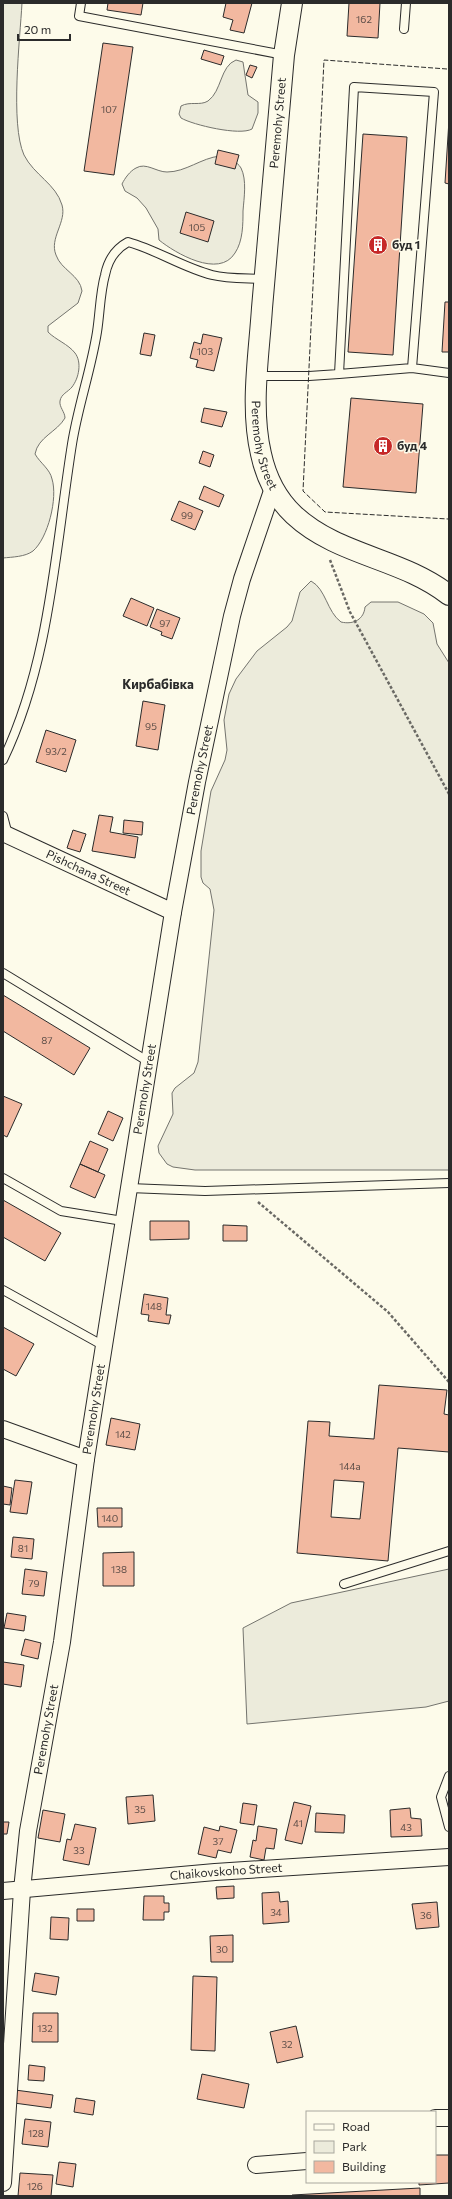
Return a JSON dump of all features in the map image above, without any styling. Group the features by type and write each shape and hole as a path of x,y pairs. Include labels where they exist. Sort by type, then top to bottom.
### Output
{"street":[{"name":"Peremohy Street","path":"3,2184 22,1890 32,1810 62,1642 86,1459 123,1221 173,912 197,782 232,616 244,572 273,488 265,470 260,452 257,415 257,376 284,55 292,3"},
{"path":"273,488 287,508 306,526 322,537 407,569 449,595"},
{"name":"Pishchana Street","path":"5,834 173,912"},
{"path":"3,1429 86,1459"},
{"name":"Chaikovskoho Street","path":"3,1891 215,1872 449,1857"},
{"path":"436,2118 449,2118"},
{"path":"256,2165 306,2161"}],"lane":[{"path":"81,3 79,16 284,55"},
{"path":"404,29 406,3"},
{"path":"339,374 354,87 434,92 412,368"},
{"path":"3,760 18,728 34,672 54,576 75,428 97,332 104,276 113,255 118,247 128,242 142,246 184,265 213,275 265,279"},
{"path":"257,376 309,376 412,368 449,373"},
{"path":"3,816 5,834"},
{"path":"3,973 149,1062"},
{"path":"3,1178 61,1211 123,1221"},
{"path":"129,1188 179,1191 449,1183"},
{"path":"3,1290 104,1346"},
{"path":"344,1584 449,1551"},
{"path":"449,1776 441,1797 449,1827"}],"path":[{"path":"322,537 350,612 449,794"},
{"path":"242,1190 274,1213 388,1312 449,1382"}],"green space":[{"path":"3,3 22,3 17,81 20,141 24,155 28,162 55,191 62,205 62,218 56,236 54,249 58,260 78,281 81,285 82,291 78,303 48,326 48,332 75,353 79,370 74,383 60,401 65,418 62,423 40,443 35,454 51,475 54,487 53,507 47,528 43,537 33,551 22,556 3,558"},
{"path":"236,60 243,62 248,95 258,102 258,113 252,129 238,131 216,129 195,124 181,118 179,114 181,106 202,103 213,97 227,68"},
{"path":"220,156 235,162 241,168 243,173 245,189 242,232 238,248 228,260 219,264 208,264 186,257 159,240 158,229 146,208 137,198 125,191 122,184 126,177 134,169 140,166 167,172 181,170 206,159"},
{"path":"311,581 320,589 336,618 341,622 350,623 358,620 363,615 365,607 371,602 398,602 424,614 433,623 437,644 449,663 449,1170 195,1170 173,1167 167,1164 159,1153 158,1146 173,1114 172,1093 175,1088 194,1073 198,1062 214,910 210,889 203,883 201,877 201,851 211,791 225,760 227,750 224,720 229,694 236,679 257,651 287,627 292,621 300,592"},
{"path":"449,1569 449,1701 426,1707 247,1724 243,1628 291,1603"}],"building":[{"path":"108,3 143,3 141,15 107,10"},
{"path":"226,3 252,3 244,33 230,30 233,20 223,17"},
{"path":"349,3 380,3 378,38 347,36"},
{"path":"103,43 133,47 114,175 84,171"},
{"path":"204,50 224,56 221,65 201,59"},
{"path":"250,65 257,67 252,78 246,75"},
{"path":"449,120 449,184 445,183"},
{"name":"буд 1","path":"363,134 407,137 393,355 348,352"},
{"path":"218,150 239,155 235,169 215,164"},
{"path":"186,212 214,221 208,242 180,233"},
{"path":"445,302 449,302 449,352 442,352"},
{"path":"144,333 155,335 151,356 140,354"},
{"path":"203,334 222,338 214,371 196,367 198,360 190,358 194,342 201,344"},
{"name":"буд 4","path":"351,398 423,404 416,493 343,487"},
{"path":"204,408 227,412 222,427 201,422"},
{"path":"203,451 214,455 210,467 199,463"},
{"path":"204,486 224,495 219,507 199,499"},
{"path":"179,501 203,511 195,530 171,520"},
{"path":"131,598 154,608 147,626 123,616"},
{"path":"157,609 180,618 172,639 161,635 162,632 150,627"},
{"path":"143,701 165,705 158,750 136,746"},
{"path":"46,730 76,740 66,772 36,762"},
{"path":"99,815 113,817 110,832 138,837 135,858 92,851"},
{"path":"124,820 143,822 142,835 123,833"},
{"path":"73,830 86,834 80,852 67,848"},
{"path":"3,995 90,1048 74,1075 3,1031"},
{"path":"3,1096 22,1104 7,1137 3,1135"},
{"path":"108,1111 123,1118 113,1141 98,1134"},
{"path":"90,1141 108,1149 98,1172 80,1164"},
{"path":"80,1164 105,1175 95,1198 70,1187"},
{"path":"3,1200 61,1233 45,1261 3,1237"},
{"path":"150,1221 189,1221 189,1239 150,1240"},
{"path":"223,1225 247,1226 247,1241 223,1241"},
{"path":"144,1294 168,1298 166,1315 171,1315 169,1324 148,1321 149,1315 141,1314"},
{"path":"3,1327 34,1344 16,1376 3,1369"},
{"path":"379,1385 447,1390 444,1414 449,1415 449,1452 398,1448 388,1561 297,1553 308,1421 330,1422 329,1436 374,1439","holes":["334,1480 364,1482 360,1519 331,1517"]},
{"path":"111,1418 140,1424 135,1450 106,1445"},
{"path":"15,1480 32,1482 27,1514 10,1512"},
{"path":"3,1486 12,1488 10,1505 3,1504"},
{"path":"97,1508 122,1508 122,1527 98,1527"},
{"path":"13,1537 34,1539 32,1559 11,1557"},
{"path":"134,1552 134,1586 103,1586 103,1553"},
{"path":"25,1569 47,1572 44,1596 22,1594"},
{"path":"7,1613 26,1616 24,1631 4,1628"},
{"path":"25,1639 41,1643 38,1659 21,1655"},
{"path":"3,1662 24,1665 21,1687 3,1684"},
{"path":"153,1795 155,1821 128,1824 126,1797"},
{"path":"294,1802 311,1806 302,1844 285,1840"},
{"path":"243,1803 257,1805 254,1825 240,1823"},
{"path":"410,1808 411,1818 421,1819 422,1836 391,1837 390,1810"},
{"path":"43,1810 65,1814 60,1842 38,1838"},
{"path":"316,1813 345,1815 344,1833 315,1832"},
{"path":"3,1822 9,1822 7,1834 3,1834"},
{"path":"75,1824 96,1828 89,1865 63,1860 67,1839 71,1840"},
{"path":"220,1826 237,1830 231,1853 218,1850 216,1858 198,1854 204,1827 219,1831"},
{"path":"258,1826 277,1829 274,1849 266,1848 264,1860 250,1857 253,1840 256,1841"},
{"path":"234,1886 234,1898 217,1899 216,1887"},
{"path":"279,1892 280,1902 288,1901 289,1922 263,1924 262,1893"},
{"path":"144,1896 164,1896 164,1903 169,1903 169,1912 164,1912 164,1920 143,1920"},
{"path":"437,1902 439,1927 416,1929 412,1904"},
{"path":"77,1909 94,1909 94,1921 77,1921"},
{"path":"51,1917 69,1918 68,1940 50,1939"},
{"path":"233,1935 233,1962 211,1962 210,1936"},
{"path":"35,1973 59,1977 56,1995 32,1991"},
{"path":"193,1976 217,1977 215,2051 191,2050"},
{"path":"33,2013 58,2013 58,2042 32,2042"},
{"path":"296,2026 303,2057 277,2063 270,2032"},
{"path":"29,2065 45,2067 44,2081 28,2080"},
{"path":"202,2074 249,2084 244,2108 197,2099"},
{"path":"15,2090 53,2095 51,2108 14,2103"},
{"path":"76,2098 95,2101 93,2115 74,2112"},
{"path":"25,2119 51,2122 48,2147 22,2144"},
{"path":"436,2155 449,2155 449,2183 419,2185 419,2183 436,2183"},
{"path":"59,2162 76,2164 73,2187 56,2184"},
{"path":"20,2173 53,2175 51,2196 18,2196"},
{"path":"420,2188 420,2196 292,2196 292,2195"}],"fence":[{"path":"447,69 324,60 303,491 325,512 448,519"}],"place":[{"name":"буд 1","path":"378,245"},
{"name":"буд 4","path":"383,446"}],"district":[{"name":"Кирбабівка","path":"158,684"}]}
